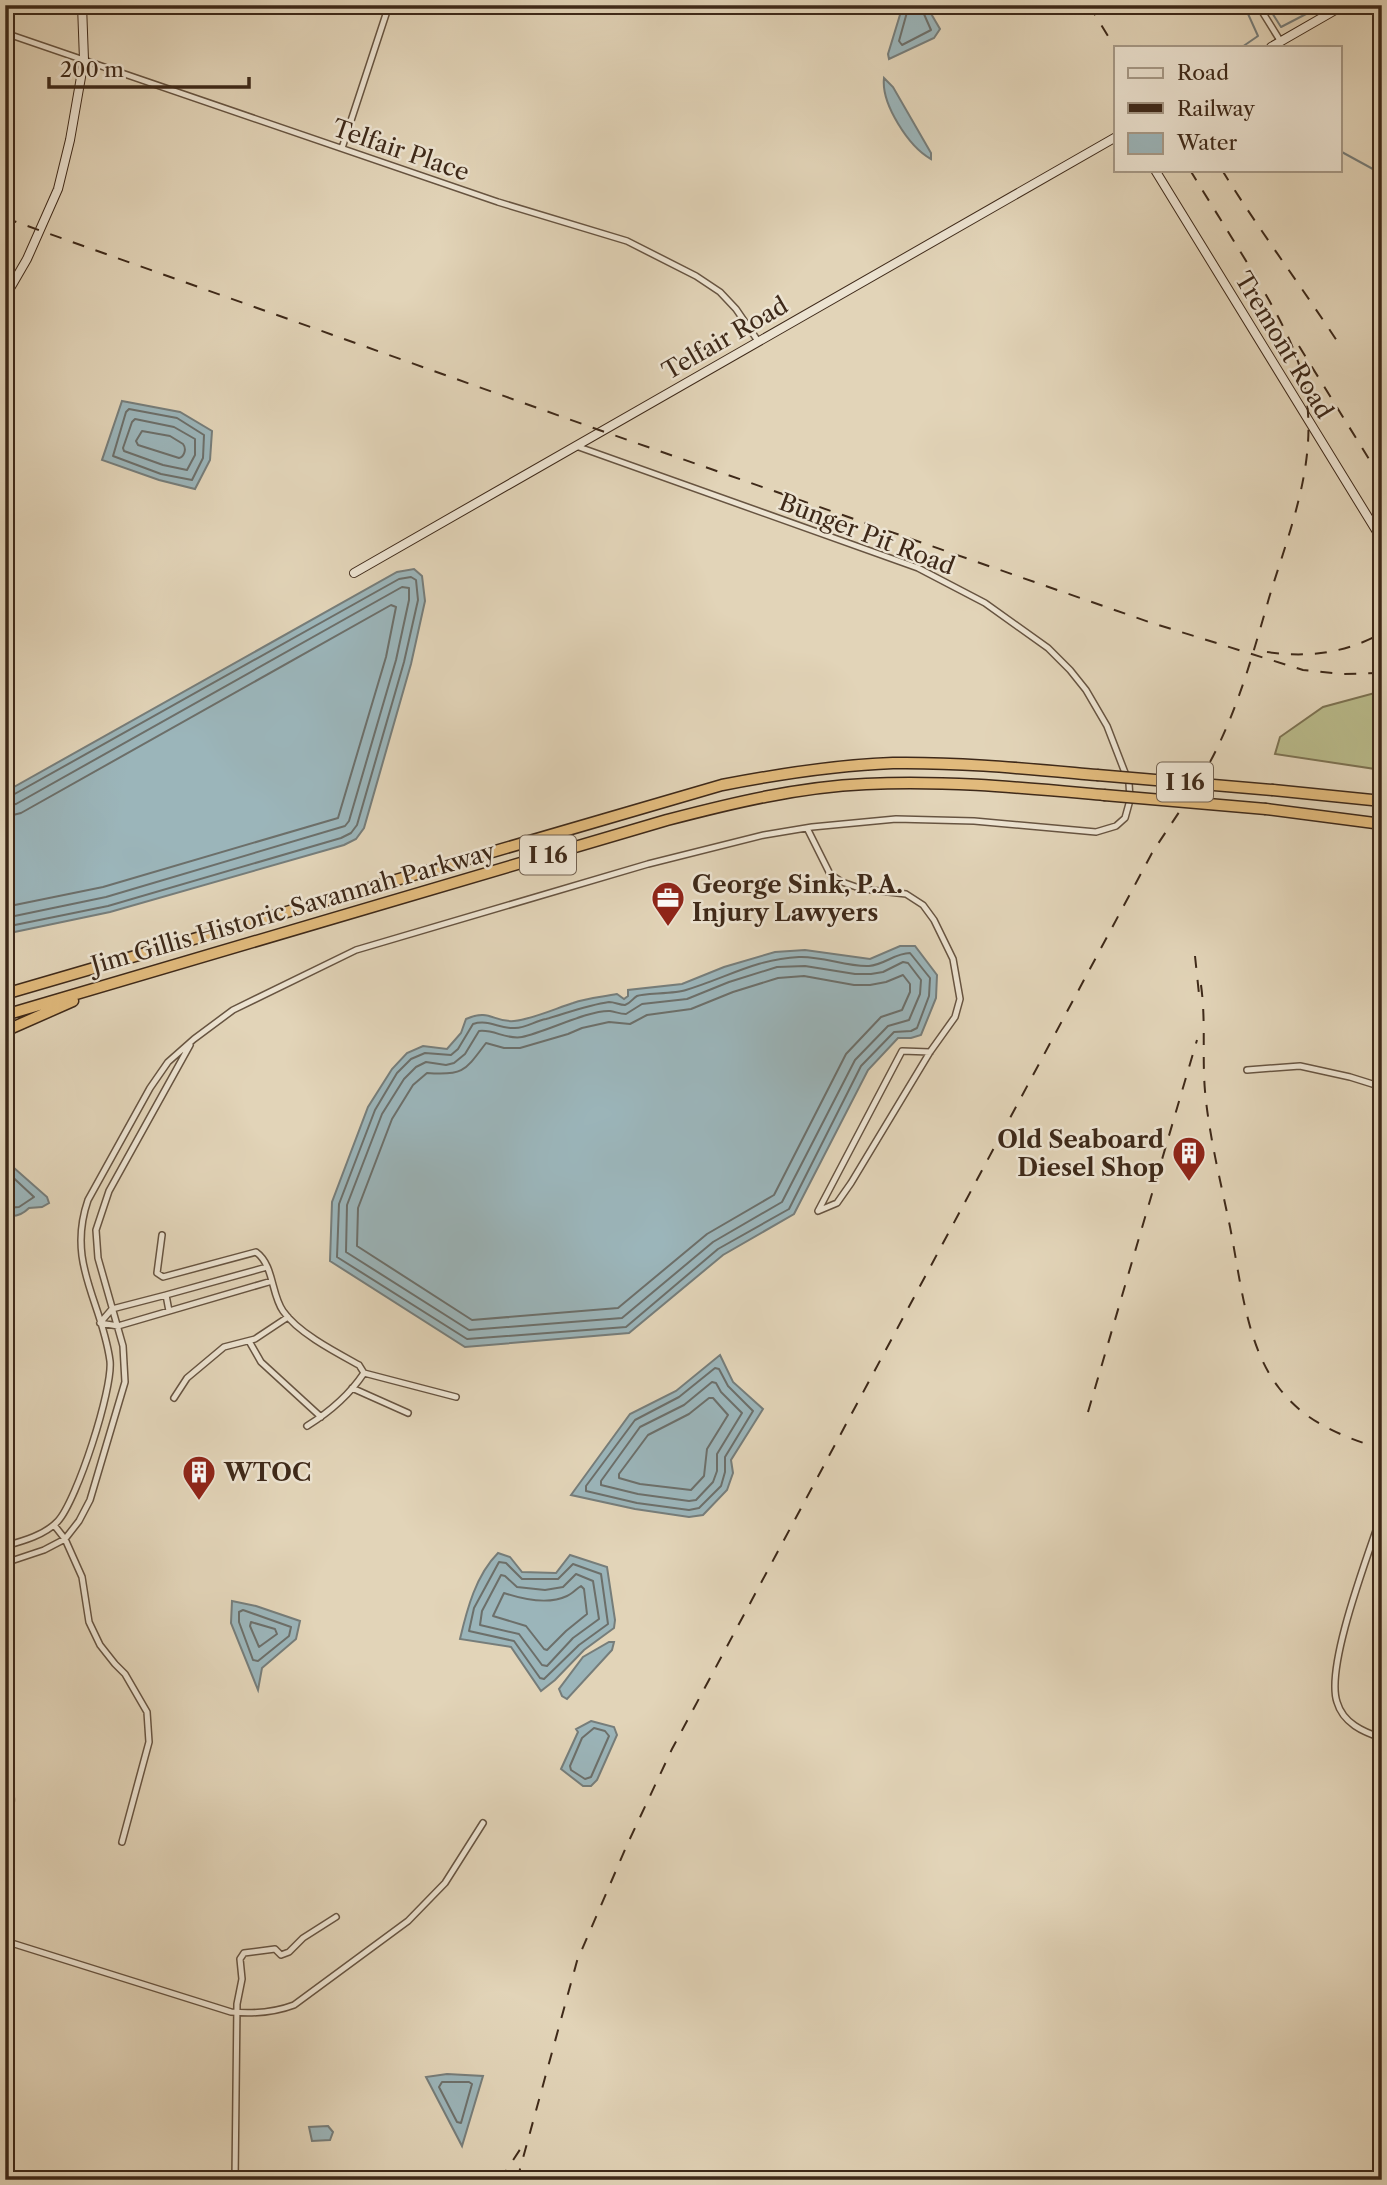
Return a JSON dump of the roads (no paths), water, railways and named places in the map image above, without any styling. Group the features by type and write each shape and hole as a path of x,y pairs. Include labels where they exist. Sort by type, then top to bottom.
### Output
{"highway":[{"name":"Jim Gillis Historic Savannah Parkway","path":"5,994 722,785 807,770 892,763 973,765 1382,801"},
{"name":"Jim Gillis Historic Savannah Parkway","path":"5,1015 667,820 743,801 817,789 877,783 962,783 1266,809 1382,824"},
{"path":"5,1031 123,981"}],"street":[{"path":"5,298 27,260 58,189 84,60 82,5"},
{"path":"342,148 389,5"},
{"path":"1258,5 1280,42"},
{"path":"1273,46 1344,5"},
{"name":"Telfair Place","path":"5,33 498,202 627,241 696,276 720,292 736,309 758,341"},
{"name":"Telfair Road","path":"354,573 1114,138"},
{"name":"Tremont Road","path":"1156,172 1382,540"},
{"name":"Bunger Pit Road","path":"54,1525 69,1507 76,1493 109,1380 109,1353 83,1267 80,1247 82,1216 88,1200 150,1088 168,1062 233,1010 356,950 723,844 807,828 896,819 935,819 1105,831 1116,827 1125,818 1130,800 1129,783 1099,711 1070,670 1048,648 985,603 918,568 576,446"},
{"path":"807,828 830,874 842,882 862,889 905,894 923,905 953,959 960,999 955,1017 930,1052 837,1203 818,1211 902,1051 930,1052"},
{"path":"5,1563 44,1550 65,1539 90,1500 120,1407 125,1382 125,1363 118,1326 96,1244 96,1230 110,1191 194,1040"},
{"path":"1247,1070 1300,1066 1382,1087"},
{"path":"162,1235 157,1273 163,1277 256,1252 264,1258 278,1302 288,1317 359,1365 363,1373 456,1397"},
{"path":"100,1323 112,1309 267,1267"},
{"path":"100,1323 118,1326 272,1281"},
{"path":"166,1295 169,1311"},
{"path":"174,1398 187,1378 205,1361 224,1348 255,1339 288,1317"},
{"path":"249,1341 261,1362 321,1417"},
{"path":"307,1426 321,1417 352,1388 363,1373"},
{"path":"352,1388 408,1413"},
{"path":"1382,1513 1342,1640 1333,1687 1336,1702 1345,1717 1357,1728 1382,1738"},
{"path":"5,1546 21,1542 54,1525 65,1539 82,1577 89,1622 100,1645 125,1674 146,1712 149,1742 122,1842"},
{"path":"5,1782 10,1787 12,1803 5,1825"},
{"path":"5,1941 237,2013 256,2014 283,2009 294,2004 408,1921 445,1883 483,1823"},
{"path":"234,2180 237,2013 242,1979 240,1959 244,1953 275,1950 281,1955 289,1952 303,1938 336,1917"}],"water":[{"path":"903,5 926,5 940,29 934,38 889,59 888,54"},
{"path":"884,78 893,87 931,153 931,159 914,145 898,124 887,100"},
{"path":"122,401 180,412 212,431 210,460 195,489 159,480 102,460"},
{"path":"414,569 422,576 425,601 411,664 364,828 356,839 344,845 110,912 5,934 5,792 397,572"},
{"path":"900,946 915,946 937,975 936,998 921,1035 898,1038 868,1070 794,1214 723,1255 629,1333 465,1347 330,1261 332,1202 368,1107 392,1069 407,1053 423,1046 447,1049 461,1033 466,1019 486,1015 514,1021 589,999 617,994 624,999 628,996 628,990 682,984 724,967 775,952 805,950 870,959"},
{"path":"5,1160 47,1197 49,1203 42,1207 29,1208 18,1215 5,1215"},
{"path":"720,1355 733,1382 763,1409 731,1460 733,1473 727,1490 703,1515 689,1517 635,1509 571,1495 630,1414 676,1391"},
{"path":"498,1553 510,1557 522,1572 556,1573 570,1555 607,1567 614,1628 584,1650 541,1691 511,1647 460,1639 478,1582"},
{"path":"232,1601 300,1621 296,1639 262,1668 258,1690 231,1623"},
{"path":"609,1642 614,1642 612,1650 567,1699 562,1696 559,1689 583,1657"},
{"path":"591,1721 614,1727 617,1735 597,1780 591,1786 583,1786 561,1769 578,1732 576,1729"},
{"path":"447,2074 483,2076 462,2146 426,2077"},
{"path":"328,2126 333,2132 330,2140 312,2141 309,2127"}],"waterway":[{"path":"1243,46 1258,36 1244,5"},
{"path":"1267,5 1281,27 1308,13"},
{"path":"1342,152 1382,174"}],"railway":[{"path":"1089,5 1114,46"},
{"path":"1191,172 1256,277"},
{"path":"1223,172 1341,347"},
{"path":"5,218 1149,622 1303,670 1342,674 1382,673"},
{"path":"517,2180 577,1961 672,1749 1152,853 1212,758 1234,709 1292,523 1308,447 1306,395 1298,362 1285,330 1251,269"},
{"path":"1299,346 1382,480"},
{"path":"1267,652 1326,652 1355,645 1382,633"},
{"path":"1195,956 1199,994"},
{"path":"1201,985 1204,1078 1209,1124 1245,1308 1258,1351 1279,1388 1301,1410 1325,1427 1382,1449"},
{"path":"1088,1412 1197,1040"},
{"path":"500,2180 521,2148"}],"place":[{"name":"George Sink, P.A. Injury Lawyers","path":"668,928"},
{"name":"Old Seaboard Diesel Shop","path":"1189,1183"},
{"name":"WTOC","path":"199,1502"}]}
